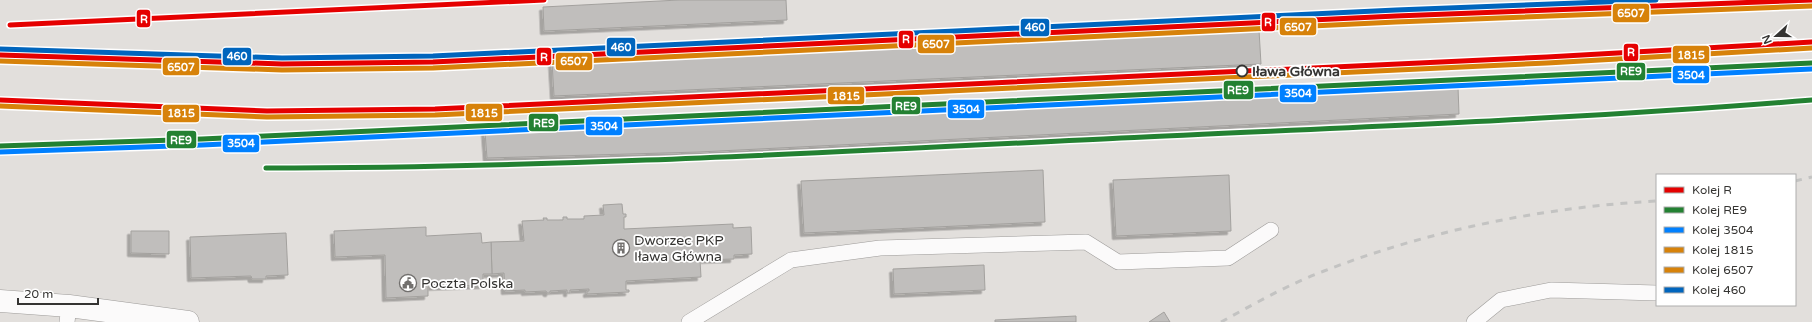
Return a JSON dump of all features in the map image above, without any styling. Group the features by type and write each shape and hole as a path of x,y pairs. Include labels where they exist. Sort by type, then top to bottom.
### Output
{"street":[{"path":"0,301 68,314 188,322"}],"lane":[{"path":"689,322 791,260 880,248 1086,242 1118,262 1228,258 1271,230"},
{"path":"1474,322 1500,300 1551,290 1656,293"}],"building":[{"path":"679,0 786,0 787,20 544,31 543,7"},
{"path":"1259,30 1261,64 554,96 552,62"},
{"path":"1458,87 1459,114 699,152 487,158 485,132"},
{"path":"1043,170 1045,222 804,233 801,181"},
{"path":"1229,175 1231,231 1116,236 1113,180"},
{"name":"Dworzec PKP Iława Główna","path":"622,204 623,214 626,214 626,217 624,217 624,229 733,224 733,228 751,227 752,254 734,255 734,259 700,260 701,277 626,281 626,290 629,290 629,292 587,294 589,289 570,290 570,293 567,293 567,290 550,291 550,293 547,293 546,291 525,292 525,290 505,291 504,273 492,274 491,242 524,241 522,221 544,220 543,218 547,218 547,220 563,220 563,217 567,217 567,219 584,219 584,216 604,215 603,205"},
{"path":"426,227 426,236 481,233 482,243 491,242 492,274 483,274 483,285 428,287 428,296 386,298 385,255 335,257 334,231"},
{"path":"131,231 169,231 169,254 131,253"},
{"path":"286,233 288,275 266,276 266,279 252,279 251,276 191,278 190,237"},
{"path":"984,265 985,290 894,294 893,269"},
{"path":"1164,312 1170,322 1149,322"},
{"path":"1076,316 1076,322 995,322 995,320"}],"railway":[{"path":"1796,181 1812,177"},
{"path":"1221,322 1311,276 1364,256 1446,232 1530,215 1615,204 1656,201"}],"rail line":[{"name":"R","path":"10,25 544,0"},
{"name":"460","path":"0,49 282,58 433,56 1396,10 1656,0"},
{"name":"R","path":"0,55 282,64 433,62 1396,16 1812,0"},
{"name":"6507","path":"0,61 282,70 433,68 1396,22 1812,6"},
{"name":"R","path":"0,100 267,111 435,109 1547,57 1812,42"},
{"name":"1815","path":"0,106 267,117 435,115 1547,63 1812,48"},
{"name":"RE9","path":"0,146 202,139 1812,63"},
{"name":"3504","path":"0,152 202,145 1812,69"},
{"name":"RE9","path":"266,168 480,165 800,154 1466,122 1726,107 1812,100"}],"place":[{"name":"Iława Główna","path":"1242,71"},
{"name":"Dworzec PKP Iława Główna","path":"621,248"},
{"name":"Poczta Polska","path":"408,283"}]}
